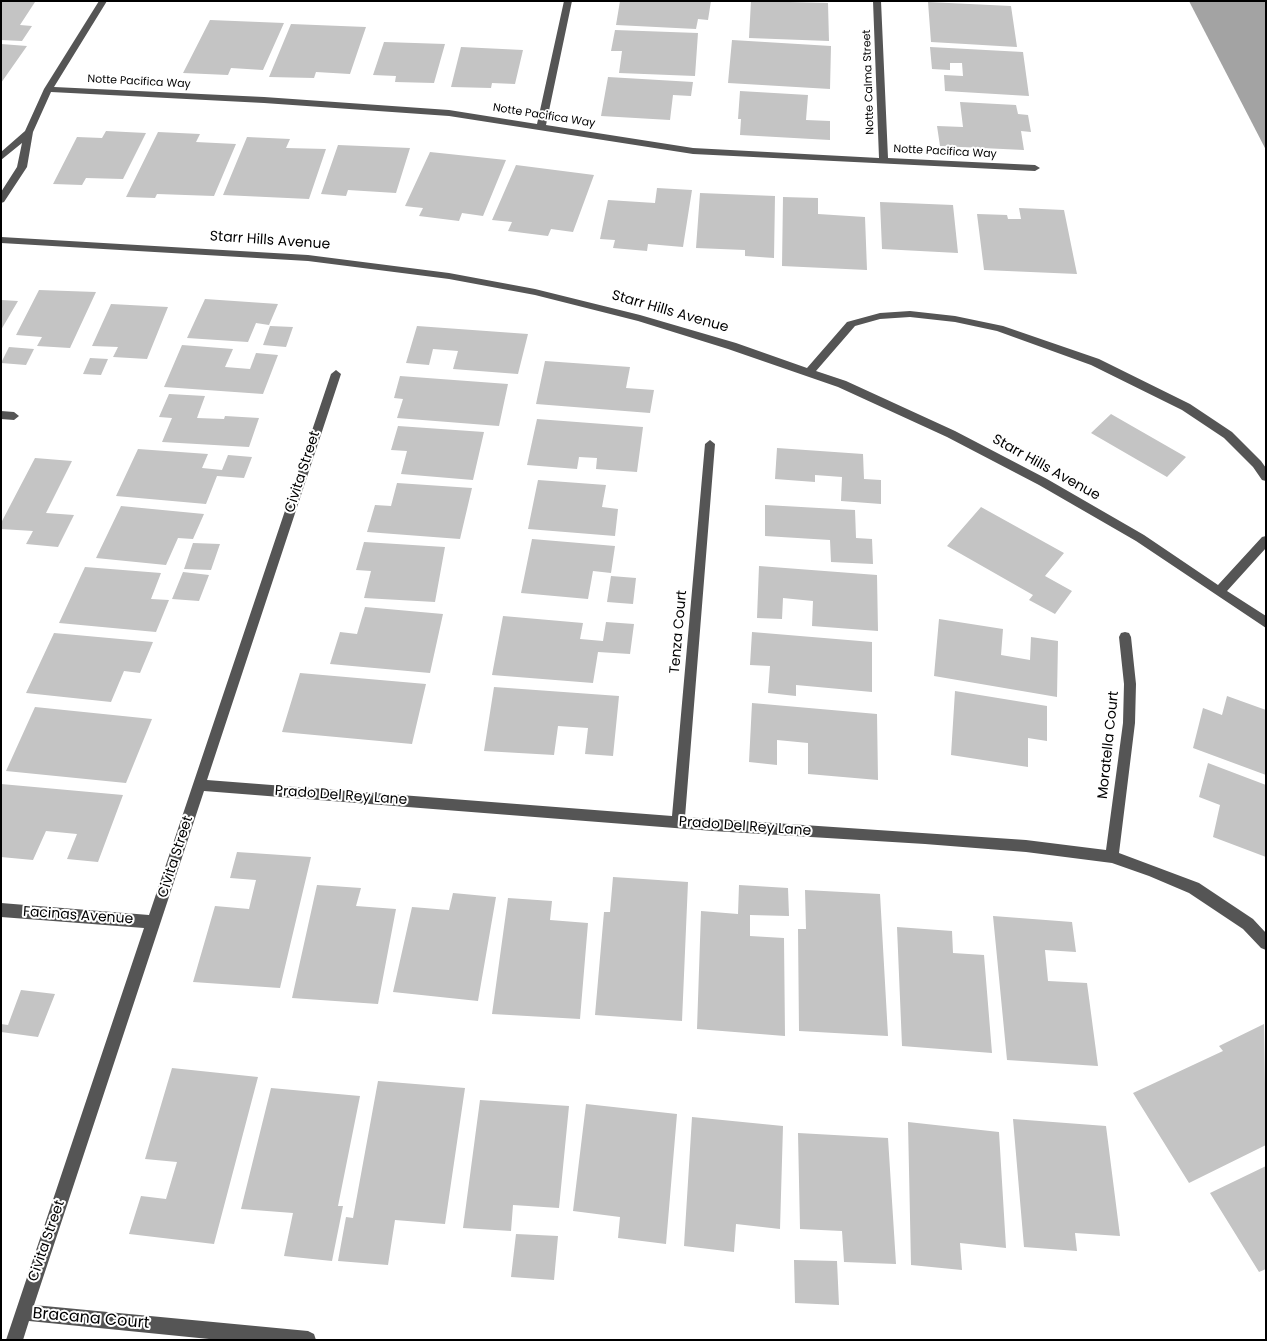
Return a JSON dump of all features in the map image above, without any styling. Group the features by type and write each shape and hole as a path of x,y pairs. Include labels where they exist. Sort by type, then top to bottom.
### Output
{"street":[{"path":"1,200 5,189 22,167 29,132 48,89 103,1"},
{"path":"541,127 568,1"},
{"name":"Notte Calma Street","path":"877,1 884,161"},
{"name":"Notte Pacifica Way","path":"48,89 362,106 449,113 693,151 1035,168"},
{"path":"1,157 29,132"},
{"name":"Starr Hills Avenue","path":"1,240 308,258 448,276 535,292 640,318 732,346 842,384 951,434 1043,482 1140,538 1266,623"},
{"path":"809,374 851,324 880,316 910,314 955,319 999,328 1095,362 1186,407 1228,435 1257,464 1266,477"},
{"name":"Civita Street","path":"14,1340 336,374"},
{"path":"1,415 14,416"},
{"name":"Tenza Court","path":"678,822 710,444"},
{"path":"1219,592 1266,540"},
{"name":"Moratella Court","path":"1112,857 1129,723 1130,684 1125,637"},
{"name":"Prado Del Rey Lane","path":"200,785 678,822 934,839 1034,847 1112,857 1151,870 1194,888 1248,924 1266,943"},
{"name":"Facinas Avenue","path":"1,910 154,922"},
{"name":"Bracana Court","path":"23,1312 308,1340"}],"shaded area":[{"path":"1189,1 1266,1 1266,150 1191,5"}],"building":[{"path":"1,1 35,2 20,25 32,26 22,41 1,40"},
{"path":"620,1 711,1 708,20 698,19 696,29 616,25"},
{"path":"751,1 828,3 829,41 749,38"},
{"path":"928,2 1011,6 1017,47 931,42"},
{"path":"210,20 284,23 263,70 231,68 228,75 183,73"},
{"path":"291,24 366,27 350,74 316,72 314,78 269,77"},
{"path":"615,30 698,33 695,76 619,73 622,51 611,51"},
{"path":"732,40 831,46 830,89 728,83"},
{"path":"384,42 445,44 434,83 395,82 396,76 373,75"},
{"path":"1,44 27,46 1,83"},
{"path":"461,47 523,50 515,84 492,83 491,88 451,87"},
{"path":"930,47 1023,52 1029,96 945,91 944,75 963,76 962,63 950,63 950,70 932,69"},
{"path":"608,77 693,82 691,96 673,95 670,120 601,116"},
{"path":"740,91 808,95 806,120 830,121 830,140 740,135 741,119 738,119"},
{"path":"960,102 1016,105 1018,114 1028,115 1031,132 1021,131 1024,150 940,146 937,126 963,127"},
{"path":"106,131 146,133 123,179 86,178 82,185 53,184 77,137 102,138"},
{"path":"158,132 200,134 196,142 236,144 214,196 157,194 155,198 126,197"},
{"path":"247,137 290,139 286,148 326,149 309,199 223,195"},
{"path":"338,145 410,148 396,193 348,190 346,196 321,194"},
{"path":"430,152 506,160 483,216 462,213 459,221 419,216 423,208 405,206"},
{"path":"516,165 594,175 573,232 551,229 548,236 508,231 512,222 492,220"},
{"path":"657,188 692,190 683,247 648,244 647,251 613,248 615,240 600,239 608,200 655,203"},
{"path":"700,193 775,196 774,258 745,256 745,250 696,248"},
{"path":"783,197 818,198 818,214 865,217 867,270 782,266"},
{"path":"880,202 953,205 958,253 882,249"},
{"path":"1019,208 1064,210 1077,274 984,270 977,214 1007,215 1008,219 1021,219"},
{"path":"39,290 96,292 70,348 37,346 42,337 16,335"},
{"path":"205,299 278,304 269,325 256,323 248,342 187,338"},
{"path":"1,300 18,301 1,330"},
{"path":"111,304 168,307 147,359 113,357 118,347 92,346"},
{"path":"270,326 293,327 286,347 263,345"},
{"path":"417,326 528,334 518,374 453,369 458,351 433,349 429,365 406,363"},
{"path":"182,345 233,349 225,367 250,369 256,353 278,355 263,394 164,387"},
{"path":"9,347 34,349 26,365 1,363"},
{"path":"90,358 108,359 101,375 83,374"},
{"path":"545,361 630,367 626,388 654,390 650,413 536,404"},
{"path":"400,376 508,384 499,426 397,418 403,399 394,398"},
{"path":"169,394 205,396 197,418 224,419 225,416 259,418 249,447 162,442 172,418 159,417"},
{"path":"1111,414 1186,457 1167,477 1091,433"},
{"path":"537,419 643,427 637,472 596,469 597,458 579,457 577,469 527,465"},
{"path":"398,426 484,432 473,480 401,474 407,451 391,450"},
{"path":"777,448 863,454 864,479 881,480 881,504 841,501 842,477 815,475 815,482 775,479"},
{"path":"138,449 208,454 202,468 222,470 228,455 252,457 244,478 217,476 206,504 116,496"},
{"path":"35,458 72,461 46,513 74,515 58,547 26,544 33,531 1,529 1,523"},
{"path":"538,480 606,485 602,507 618,509 615,536 528,529"},
{"path":"397,483 472,488 460,539 367,532 375,505 391,506"},
{"path":"765,505 855,510 856,538 872,539 873,564 831,562 830,540 765,536"},
{"path":"121,506 204,514 193,539 178,538 166,565 96,558"},
{"path":"981,507 1064,553 1045,576 1072,591 1055,614 1029,600 1033,595 947,546"},
{"path":"532,539 615,546 611,573 593,571 588,599 521,593"},
{"path":"364,542 445,547 435,602 364,598 371,571 356,570"},
{"path":"193,543 220,544 211,570 184,569"},
{"path":"759,566 877,575 878,631 812,626 813,601 783,598 782,619 757,618"},
{"path":"85,567 161,573 151,599 169,600 156,632 59,623"},
{"path":"183,572 209,575 199,601 172,599"},
{"path":"611,576 636,578 633,604 607,602"},
{"path":"365,607 443,614 430,673 330,664 340,632 357,634"},
{"path":"503,616 583,623 580,639 603,641 606,622 634,624 630,654 598,652 593,683 492,675"},
{"path":"939,619 1003,629 1001,655 1030,660 1031,637 1058,641 1057,697 934,676"},
{"path":"752,632 872,642 872,692 796,685 796,696 768,693 770,666 750,665"},
{"path":"54,633 153,642 140,673 124,671 111,702 26,693"},
{"path":"300,673 426,684 412,744 282,732"},
{"path":"494,687 619,696 613,756 585,754 588,728 558,726 554,755 484,751"},
{"path":"955,691 1047,706 1047,741 1028,738 1028,767 951,755"},
{"path":"1227,696 1266,710 1266,775 1193,748 1203,708 1222,715"},
{"path":"752,703 877,714 878,780 808,774 808,743 777,740 777,765 749,762"},
{"path":"35,707 152,719 126,783 6,771"},
{"path":"1208,763 1266,785 1266,857 1213,837 1220,805 1199,797"},
{"path":"1,784 123,795 98,862 67,859 77,834 46,831 33,860 1,857"},
{"path":"237,852 311,857 280,988 193,982 215,906 249,909 256,880 230,878"},
{"path":"613,877 688,882 682,1021 595,1015 604,912 610,912"},
{"path":"317,885 361,888 356,906 396,909 378,1004 292,998"},
{"path":"739,885 788,888 789,916 750,915 750,936 784,938 785,1036 697,1029 701,911 738,914"},
{"path":"805,890 880,894 888,1036 799,1031 798,929 806,929"},
{"path":"453,893 496,897 478,1001 393,992 412,907 449,910"},
{"path":"508,898 552,901 550,920 588,923 580,1019 492,1014"},
{"path":"993,916 1072,922 1076,952 1045,950 1048,981 1087,983 1098,1066 1007,1060"},
{"path":"897,927 952,931 953,953 984,955 992,1053 902,1046"},
{"path":"21,990 55,994 38,1037 1,1032 1,1024 8,1025"},
{"path":"1264,1024 1266,1145 1189,1183 1133,1093 1223,1051 1219,1046"},
{"path":"172,1068 258,1077 214,1244 129,1234 141,1196 166,1199 177,1162 145,1159"},
{"path":"378,1081 465,1088 445,1224 395,1220 388,1265 338,1261 346,1217 353,1218"},
{"path":"271,1088 360,1096 338,1206 343,1206 332,1261 284,1256 293,1213 241,1209"},
{"path":"480,1100 569,1106 559,1208 513,1205 511,1231 463,1228"},
{"path":"586,1104 677,1114 666,1244 618,1238 620,1217 573,1211"},
{"path":"692,1117 783,1126 780,1229 736,1224 734,1252 684,1246"},
{"path":"1013,1119 1106,1126 1120,1236 1075,1233 1077,1251 1024,1247"},
{"path":"908,1122 999,1132 1006,1248 960,1243 962,1270 911,1265"},
{"path":"798,1133 888,1138 896,1264 844,1262 842,1231 800,1229"},
{"path":"1266,1166 1266,1269 1259,1272 1210,1193"},
{"path":"516,1234 558,1236 554,1280 511,1277"},
{"path":"794,1260 837,1261 839,1305 795,1303"}]}
